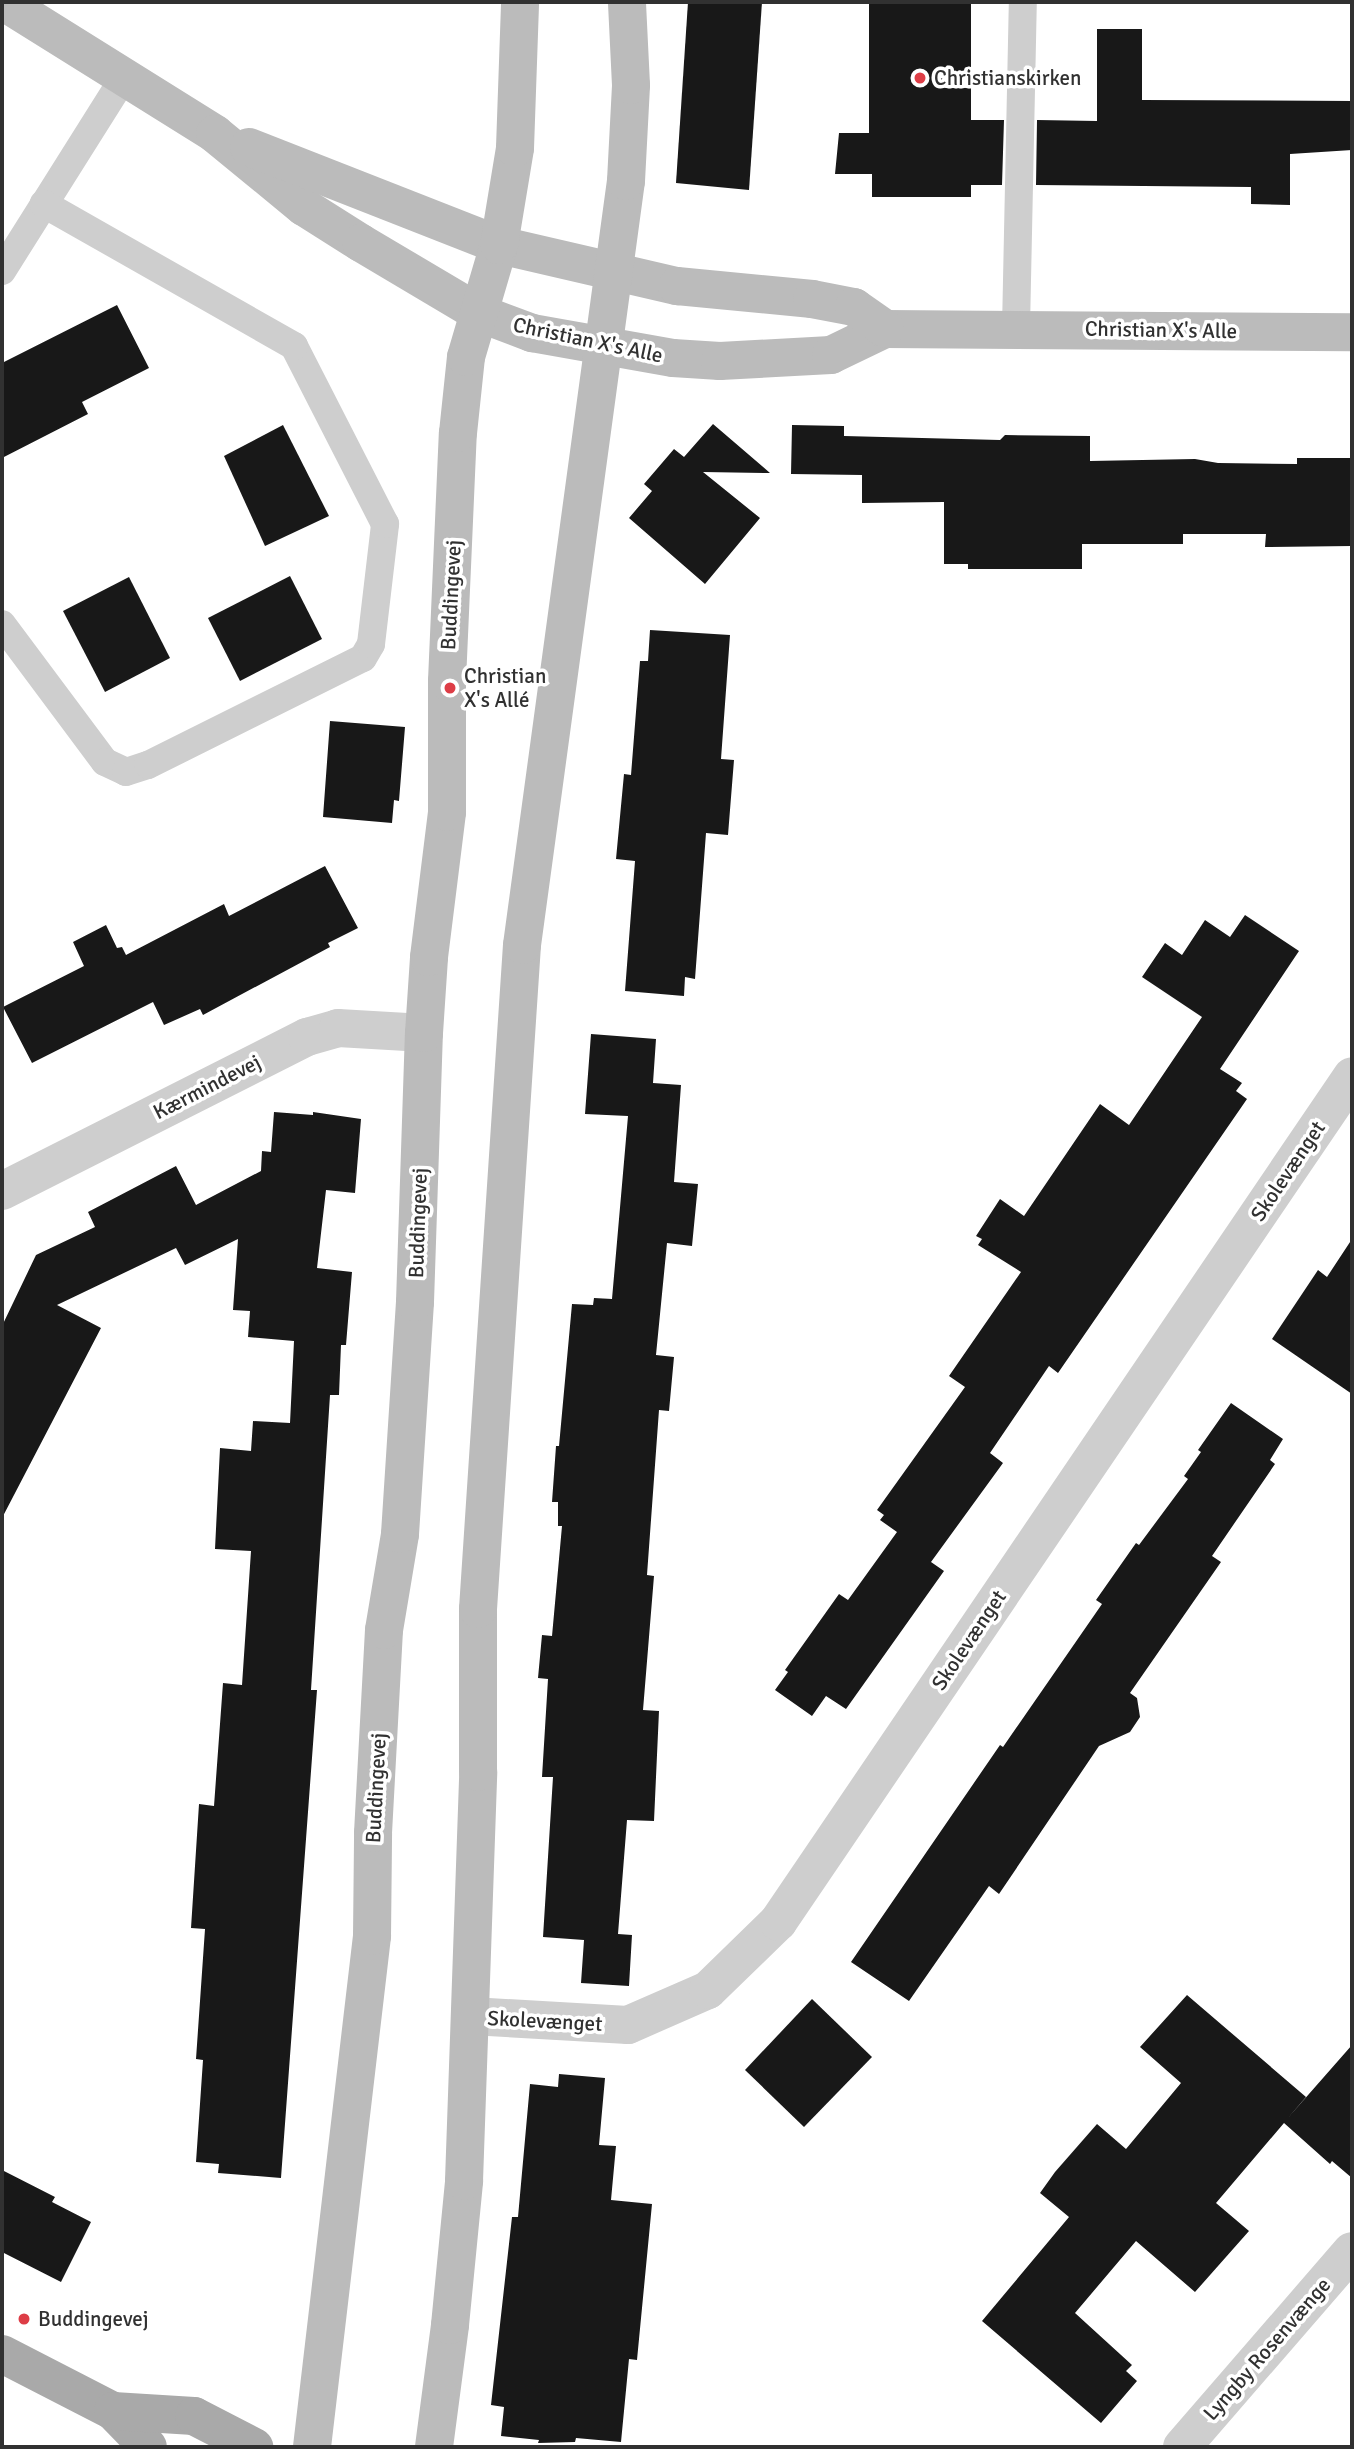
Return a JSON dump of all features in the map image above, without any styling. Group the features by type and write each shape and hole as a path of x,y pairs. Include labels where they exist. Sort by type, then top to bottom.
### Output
{"main road":[{"path":"2,2354 113,2411 148,2447"},
{"path":"113,2411 194,2416 254,2447"}],"street":[{"name":"Christian X's Alle","path":"4,2 215,134 304,207 479,313 532,332 673,358 755,360 831,355 885,328 1352,332"},
{"name":"Buddingevej","path":"312,2447 372,1936 373,1833 384,1630 400,1534 415,1302 424,1033 429,957 447,812 447,681 458,433 466,357 499,245 515,148 520,2"},
{"path":"433,2447 450,2325 464,2181 478,1772 478,1609 522,945 626,181 631,85 627,2"},
{"name":"Christian X's Alle","path":"215,134 499,245 677,286 812,299 854,307 885,328"},
{"name":"Kærmindevej","path":"2,1191 307,1037 338,1028 424,1033"},
{"name":"Skolevænget","path":"471,2016 628,2025 708,1990 778,1922 1352,1076"},
{"name":"Lyngby Rosenvænge","path":"1182,2447 1352,2251"}],"lane":[{"path":"1016,328 1023,2"},
{"path":"2,271 124,77"},
{"path":"2,624 105,762 126,772 148,765 363,658 371,644 385,524 294,346 44,204"}],"building":[{"path":"688,2 762,2 749,190 676,183"},
{"path":"869,2 971,2 971,120 1004,120 1002,185 971,185 971,197 872,197 872,174 835,174 839,133 869,133"},
{"path":"1097,29 1142,29 1142,100 1352,101 1352,150 1290,154 1290,205 1251,204 1251,187 1036,185 1037,120 1097,121"},
{"path":"117,305 149,368 82,402 88,414 2,458 2,363"},
{"path":"713,424 770,473 703,472 760,518 705,584 629,518 652,491 644,484 674,449 684,457"},
{"path":"283,425 329,516 265,546 224,456"},
{"path":"792,425 844,426 844,436 1000,440 1005,435 1090,436 1090,461 1195,459 1218,463 1297,464 1297,458 1352,458 1352,546 1265,547 1266,534 1183,534 1183,544 1082,544 1082,569 968,569 968,564 944,564 944,502 862,503 862,475 791,474"},
{"path":"290,576 322,639 240,681 208,618"},
{"path":"129,577 170,658 105,692 63,611"},
{"path":"650,630 730,635 721,759 734,760 728,835 706,833 695,979 685,977 684,996 625,991 635,861 616,859 624,774 631,775 640,661 648,661"},
{"path":"330,721 405,727 399,801 394,800 392,823 323,817"},
{"path":"325,866 358,928 328,943 330,947 203,1015 200,1009 164,1025 153,1002 32,1063 3,1007 84,966 73,942 106,925 117,948 122,947 126,955 224,904 229,916"},
{"path":"1245,915 1299,951 1220,1069 1242,1083 1236,1091 1247,1099 1058,1373 1049,1366 990,1453 1003,1463 931,1562 944,1571 846,1709 826,1696 812,1716 775,1690 788,1672 785,1670 839,1594 848,1600 897,1532 880,1520 884,1515 877,1510 965,1387 949,1376 1021,1272 978,1245 982,1239 976,1236 1000,1199 1024,1216 1100,1104 1129,1125 1202,1017 1142,977 1165,943 1182,955 1205,920 1230,937"},
{"path":"591,1034 656,1039 653,1083 681,1085 674,1182 698,1184 692,1246 667,1243 656,1355 674,1357 669,1411 659,1410 647,1575 654,1576 643,1710 659,1711 654,1821 627,1820 618,1934 632,1935 629,1986 581,1983 584,1940 543,1937 553,1777 542,1777 548,1679 538,1678 542,1635 552,1636 562,1526 558,1526 558,1502 552,1502 556,1446 559,1446 572,1304 593,1305 594,1298 612,1299 628,1116 585,1114"},
{"path":"274,1112 313,1115 313,1112 361,1119 355,1193 326,1190 317,1268 352,1272 346,1345 341,1345 339,1395 330,1395 311,1690 317,1690 281,2178 218,2173 219,2164 196,2162 203,2060 196,2059 205,1929 191,1928 199,1804 214,1806 223,1683 242,1685 251,1551 215,1549 220,1448 251,1451 253,1421 290,1423 294,1341 248,1337 250,1311 233,1310 238,1239 185,1265 176,1248 57,1305 101,1328 2,1518 2,1326 36,1255 95,1227 88,1212 176,1166 196,1205 261,1171 262,1151 271,1152"},
{"path":"1352,1239 1352,1394 1272,1339 1318,1270 1327,1277"},
{"path":"1231,1403 1283,1439 1270,1460 1275,1464 1212,1556 1221,1562 1130,1693 1137,1698 1140,1717 1130,1732 1099,1746 999,1894 989,1886 909,2001 851,1962 1000,1745 1003,1747 1102,1604 1096,1600 1136,1543 1139,1545 1188,1479 1184,1476 1201,1452 1198,1450"},
{"path":"1187,1995 1306,2097 1287,2119 1352,2045 1352,2178 1332,2161 1330,2164 1284,2123 1216,2203 1249,2231 1195,2292 1136,2241 1075,2313 1132,2365 1126,2371 1137,2381 1101,2423 982,2321 1069,2217 1040,2193 1055,2172 1097,2124 1126,2149 1181,2083 1140,2047"},
{"path":"812,1999 872,2057 804,2127 745,2070"},
{"path":"559,2074 605,2078 599,2145 616,2146 611,2200 652,2204 637,2360 629,2359 621,2442 576,2438 575,2442 538,2443 539,2440 501,2436 504,2407 491,2405 512,2217 518,2217 530,2084 558,2087"},
{"path":"2,2170 55,2197 52,2202 91,2222 61,2282 2,2252"}],"place":[{"name":"Christianskirken","path":"920,78"},
{"name":"Christian X's Allé","path":"450,688"},
{"name":"Buddingevej","path":"24,2319"}]}
